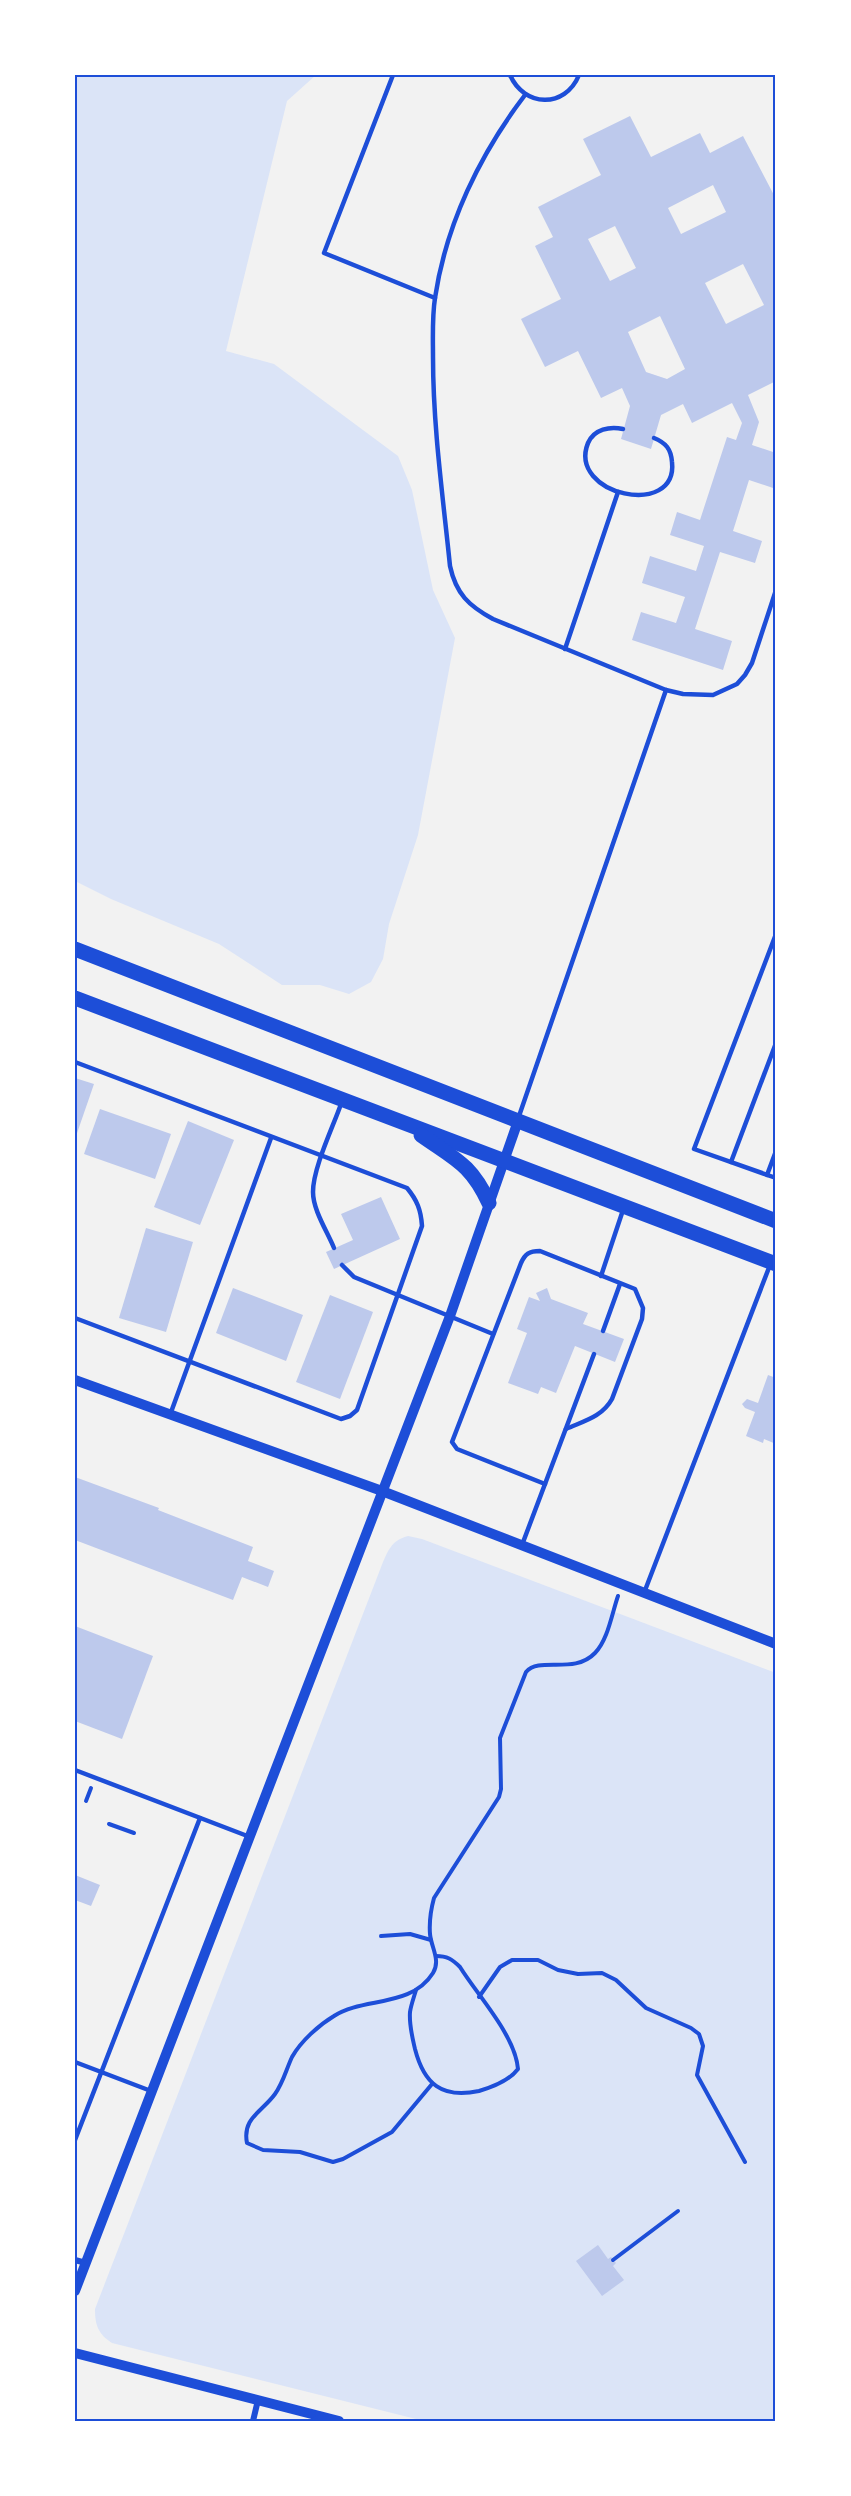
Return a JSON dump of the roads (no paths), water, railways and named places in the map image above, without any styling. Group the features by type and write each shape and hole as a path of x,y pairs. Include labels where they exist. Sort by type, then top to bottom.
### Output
{"highway":[{"path":"75,949 776,1221"},
{"path":"75,998 773,1263"},
{"path":"399,1120 470,1169 481,1184 489,1203"}],"street":[{"path":"75,2291 80,2262 152,2091 450,1316 518,1121"},
{"path":"75,1380 382,1491 776,1644"},
{"path":"75,2353 339,2421"},
{"path":"253,2421 258,2400"}],"lane":[{"path":"393,75 324,254 435,298"},
{"path":"510,75 518,89 525,95 541,100 558,98 571,89 579,75"},
{"path":"525,95 487,153 467,192 455,223 435,298 433,403 450,566 456,589 474,609 493,619 666,690 701,696 724,691 737,684 745,675 752,663 776,590"},
{"path":"624,429 612,427 596,433 588,443 586,450 587,464 591,474 601,483 618,492 647,495 660,490 669,482 673,470 672,454 664,443 654,438"},
{"path":"566,649 618,492"},
{"path":"518,1121 666,690"},
{"path":"776,934 694,1149 776,1178"},
{"path":"731,1162 776,1043"},
{"path":"75,1062 407,1188 416,1199 421,1212 422,1226 357,1410 341,1419 75,1318"},
{"path":"334,1248 315,1204 313,1191 321,1157 343,1099"},
{"path":"170,1414 271,1138"},
{"path":"767,1175 776,1151"},
{"path":"601,1276 624,1206"},
{"path":"545,1484 457,1449 452,1442 520,1263 528,1253 540,1251 635,1289 643,1308 642,1319 612,1399 600,1414 566,1429"},
{"path":"644,1593 773,1263"},
{"path":"342,1265 354,1276 493,1334"},
{"path":"603,1331 620,1284"},
{"path":"522,1545 594,1354"},
{"path":"75,1770 250,1837"},
{"path":"75,2140 200,1818"},
{"path":"75,2062 152,2091"}]}
